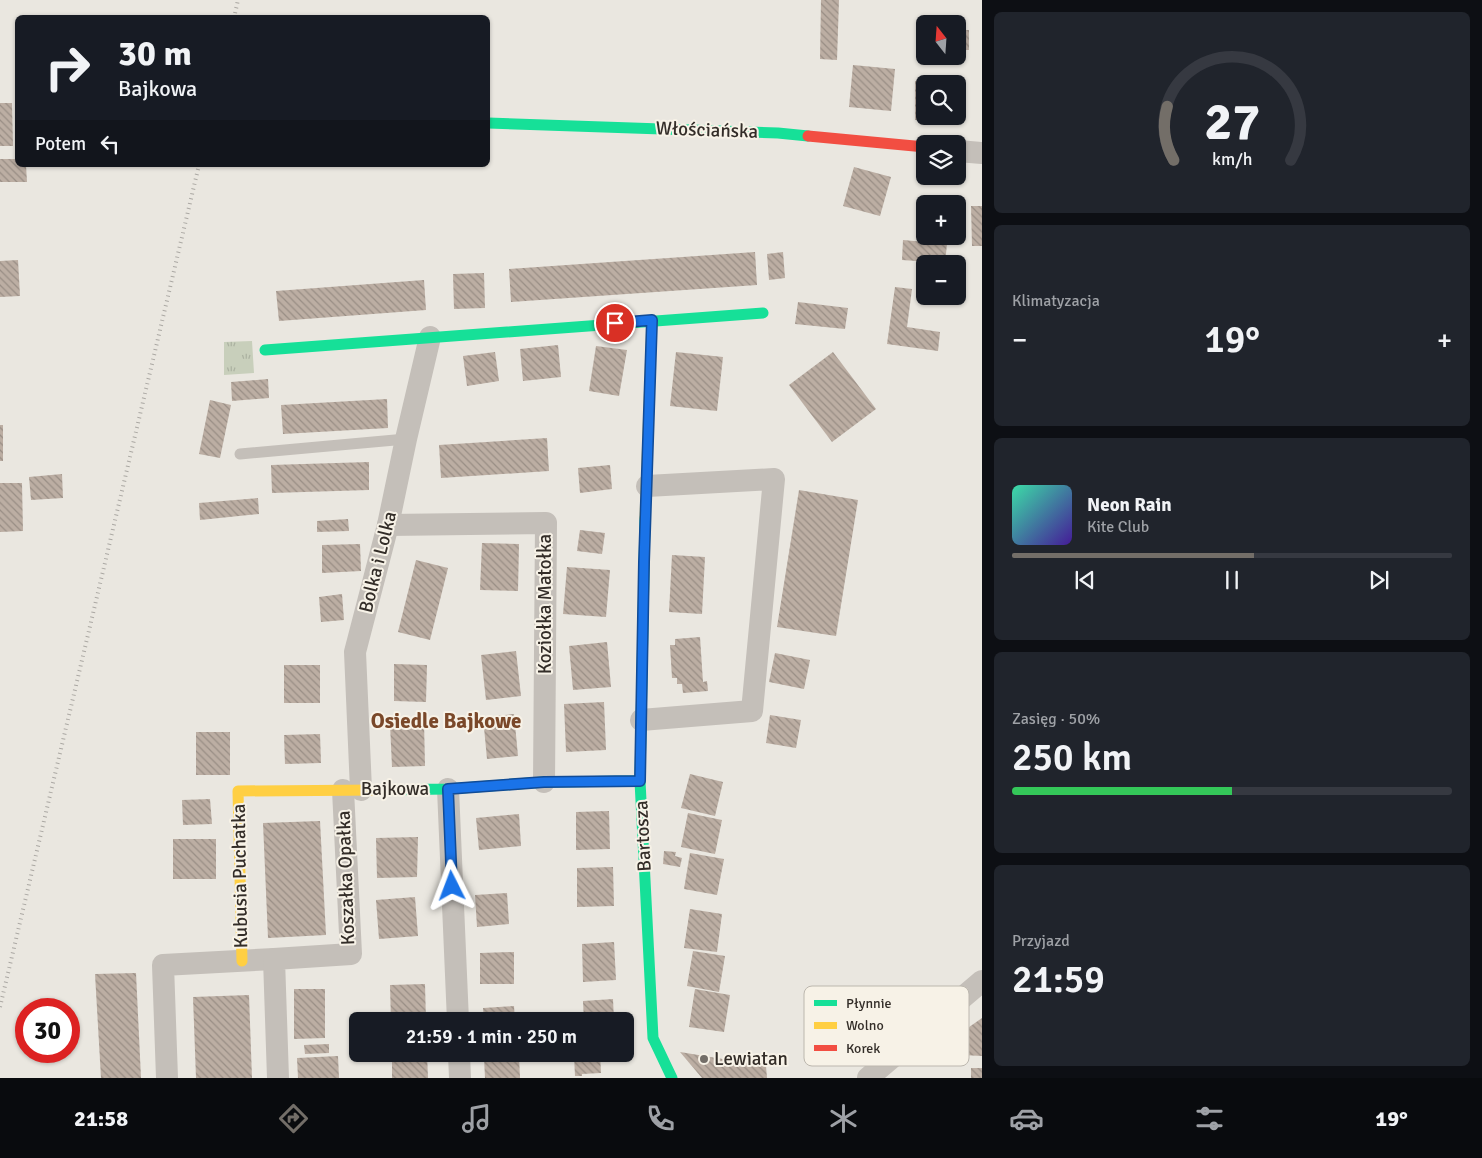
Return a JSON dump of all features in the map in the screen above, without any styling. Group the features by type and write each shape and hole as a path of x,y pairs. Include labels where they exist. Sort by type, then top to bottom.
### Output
{"street":[{"name":"Włościańska","path":"490,123 778,132 916,146"},
{"path":"966,152 982,153"},
{"path":"266,350 764,313"},
{"name":"Bartosza","path":"652,320 640,781 652,1038 672,1078"},
{"name":"Bolka i Lolka","path":"352,790 355,652 388,525 430,338"},
{"path":"641,720 752,711 774,479 647,486"},
{"name":"Koziołka Matołka","path":"388,525 546,523 544,782"},
{"name":"Bajkowa","path":"238,791 448,789 544,782 640,781"},
{"path":"448,789 458,1012"},
{"name":"Koszałka Opałka","path":"274,959 351,954 352,790"},
{"name":"Kubusia Puchatka","path":"238,791 242,961"},
{"path":"167,1078 164,965 274,959 278,1078"},
{"path":"969,992 982,981"},
{"path":"459,1062 460,1078"},
{"path":"868,1078 882,1066"}],"lane":[{"path":"240,454 406,439"}],"green space":[{"path":"252,341 254,373 224,375 224,342"}],"building":[{"path":"821,0 839,0 837,60 820,59"},
{"path":"966,30 969,30 969,50 966,50"},
{"path":"853,65 895,69 891,111 849,107"},
{"path":"915,81 916,81 916,120"},
{"path":"0,103 12,103 13,146 0,146"},
{"path":"0,159 15,159 15,167 26,167 27,182 0,182"},
{"path":"854,167 891,177 880,216 843,206"},
{"path":"971,206 982,206 982,246 972,246"},
{"path":"903,240 916,241 916,245 947,245 946,255 916,255 916,261 902,260"},
{"path":"755,252 757,285 511,302 509,269"},
{"path":"783,252 785,278 769,280 767,254"},
{"path":"18,260 20,296 0,297 0,261"},
{"path":"484,273 485,308 454,309 453,274"},
{"path":"424,280 426,310 279,321 276,291"},
{"path":"895,287 912,289 907,327 940,332 938,351 887,344"},
{"path":"798,302 848,308 845,329 795,324"},
{"path":"558,345 561,377 523,381 520,349"},
{"path":"596,346 627,350 619,396 589,391"},
{"path":"495,352 499,381 467,386 463,356"},
{"path":"676,352 723,357 717,411 670,406"},
{"path":"833,352 876,409 832,442 789,385"},
{"path":"268,379 269,398 232,401 231,382"},
{"path":"387,399 388,428 283,434 281,405"},
{"path":"210,400 231,405 220,458 199,454"},
{"path":"0,425 3,425 3,461 0,461"},
{"path":"547,438 549,471 441,478 439,445"},
{"path":"369,462 369,490 272,493 271,465"},
{"path":"610,465 612,489 580,493 578,468"},
{"path":"62,474 63,498 31,500 29,477"},
{"path":"0,483 22,483 23,531 0,532"},
{"path":"799,490 858,500 836,636 777,627"},
{"path":"258,498 259,514 200,520 199,503"},
{"path":"348,519 349,531 317,532 317,521"},
{"path":"580,530 605,533 602,554 577,551"},
{"path":"482,543 519,544 518,591 480,590"},
{"path":"360,544 361,571 322,573 322,545"},
{"path":"672,555 705,557 702,614 669,612"},
{"path":"416,560 448,568 430,640 398,632"},
{"path":"567,567 610,570 606,617 563,614"},
{"path":"342,594 344,620 321,622 319,597"},
{"path":"700,637 703,682 707,681 708,691 683,693 682,684 677,684 677,678 672,678 670,645 675,645 675,639"},
{"path":"607,642 611,687 573,690 569,646"},
{"path":"516,651 521,696 486,700 481,655"},
{"path":"775,653 810,660 804,689 769,682"},
{"path":"394,664 427,665 426,702 394,701"},
{"path":"284,665 320,665 320,703 284,703"},
{"path":"604,702 606,750 566,752 564,704"},
{"path":"514,714 518,756 487,759 483,717"},
{"path":"770,715 801,720 796,748 766,743"},
{"path":"424,722 425,766 392,767 390,724"},
{"path":"196,732 230,732 230,775 196,775"},
{"path":"320,734 321,763 285,764 284,735"},
{"path":"690,774 723,782 715,816 681,808"},
{"path":"210,799 212,824 183,825 182,800"},
{"path":"609,811 610,849 576,850 576,812"},
{"path":"688,813 722,820 715,854 681,847"},
{"path":"519,814 521,846 479,850 476,818"},
{"path":"320,821 326,935 268,938 263,823"},
{"path":"418,837 417,877 377,878 376,838"},
{"path":"173,839 216,839 216,879 173,879"},
{"path":"664,851 676,852 675,856 682,858 680,867 663,864"},
{"path":"690,853 724,859 717,895 684,889"},
{"path":"613,867 614,906 577,907 577,868"},
{"path":"507,893 509,924 477,927 475,895"},
{"path":"415,897 418,936 379,939 376,900"},
{"path":"690,909 722,914 717,952 684,948"},
{"path":"614,942 616,980 583,982 582,944"},
{"path":"693,951 725,956 719,992 687,986"},
{"path":"514,952 514,984 480,984 480,953"},
{"path":"136,973 141,1078 101,1078 95,974"},
{"path":"425,984 426,1012 391,1012 390,985"},
{"path":"294,989 325,989 325,1038 294,1039"},
{"path":"695,989 730,995 724,1032 689,1027"},
{"path":"249,995 252,1078 196,1078 193,997"},
{"path":"613,999 614,1012 584,1012 583,1001"},
{"path":"514,1006 514,1012 483,1012 483,1008"},
{"path":"982,1018 982,1056 969,1055 969,1027"},
{"path":"329,1044 329,1053 305,1054 304,1045"},
{"name":"Lewiatan","path":"680,1052 766,1066 767,1078 702,1078"},
{"path":"338,1056 339,1078 298,1078 297,1058"},
{"path":"392,1062 427,1062 428,1078 392,1078"},
{"path":"484,1062 519,1062 520,1078 485,1078"},
{"path":"574,1062 600,1062 601,1073 575,1076"},
{"path":"971,1068 982,1068 982,1078 971,1078"}],"railway":[{"path":"235,15 238,0"},
{"path":"0,1007 199,167"}],"traffic: fast":[{"path":"490,123 778,133 808,136"},
{"path":"265,350 763,313"},
{"path":"645,518 640,781 653,1038 672,1078"},
{"path":"378,790 448,789 544,782 640,781"}],"traffic: slow":[{"path":"645,518 652,320"},
{"path":"242,961 238,791 378,790"}],"traffic: jam":[{"path":"808,136 916,146"}],"place":[{"name":"Lewiatan","path":"704,1059"}],"district":[{"name":"Osiedle Bajkowe","path":"446,721"}],"route":[{"path":"452,886 448,789 544,782 640,781 644,562 652,320 615,323"}]}
